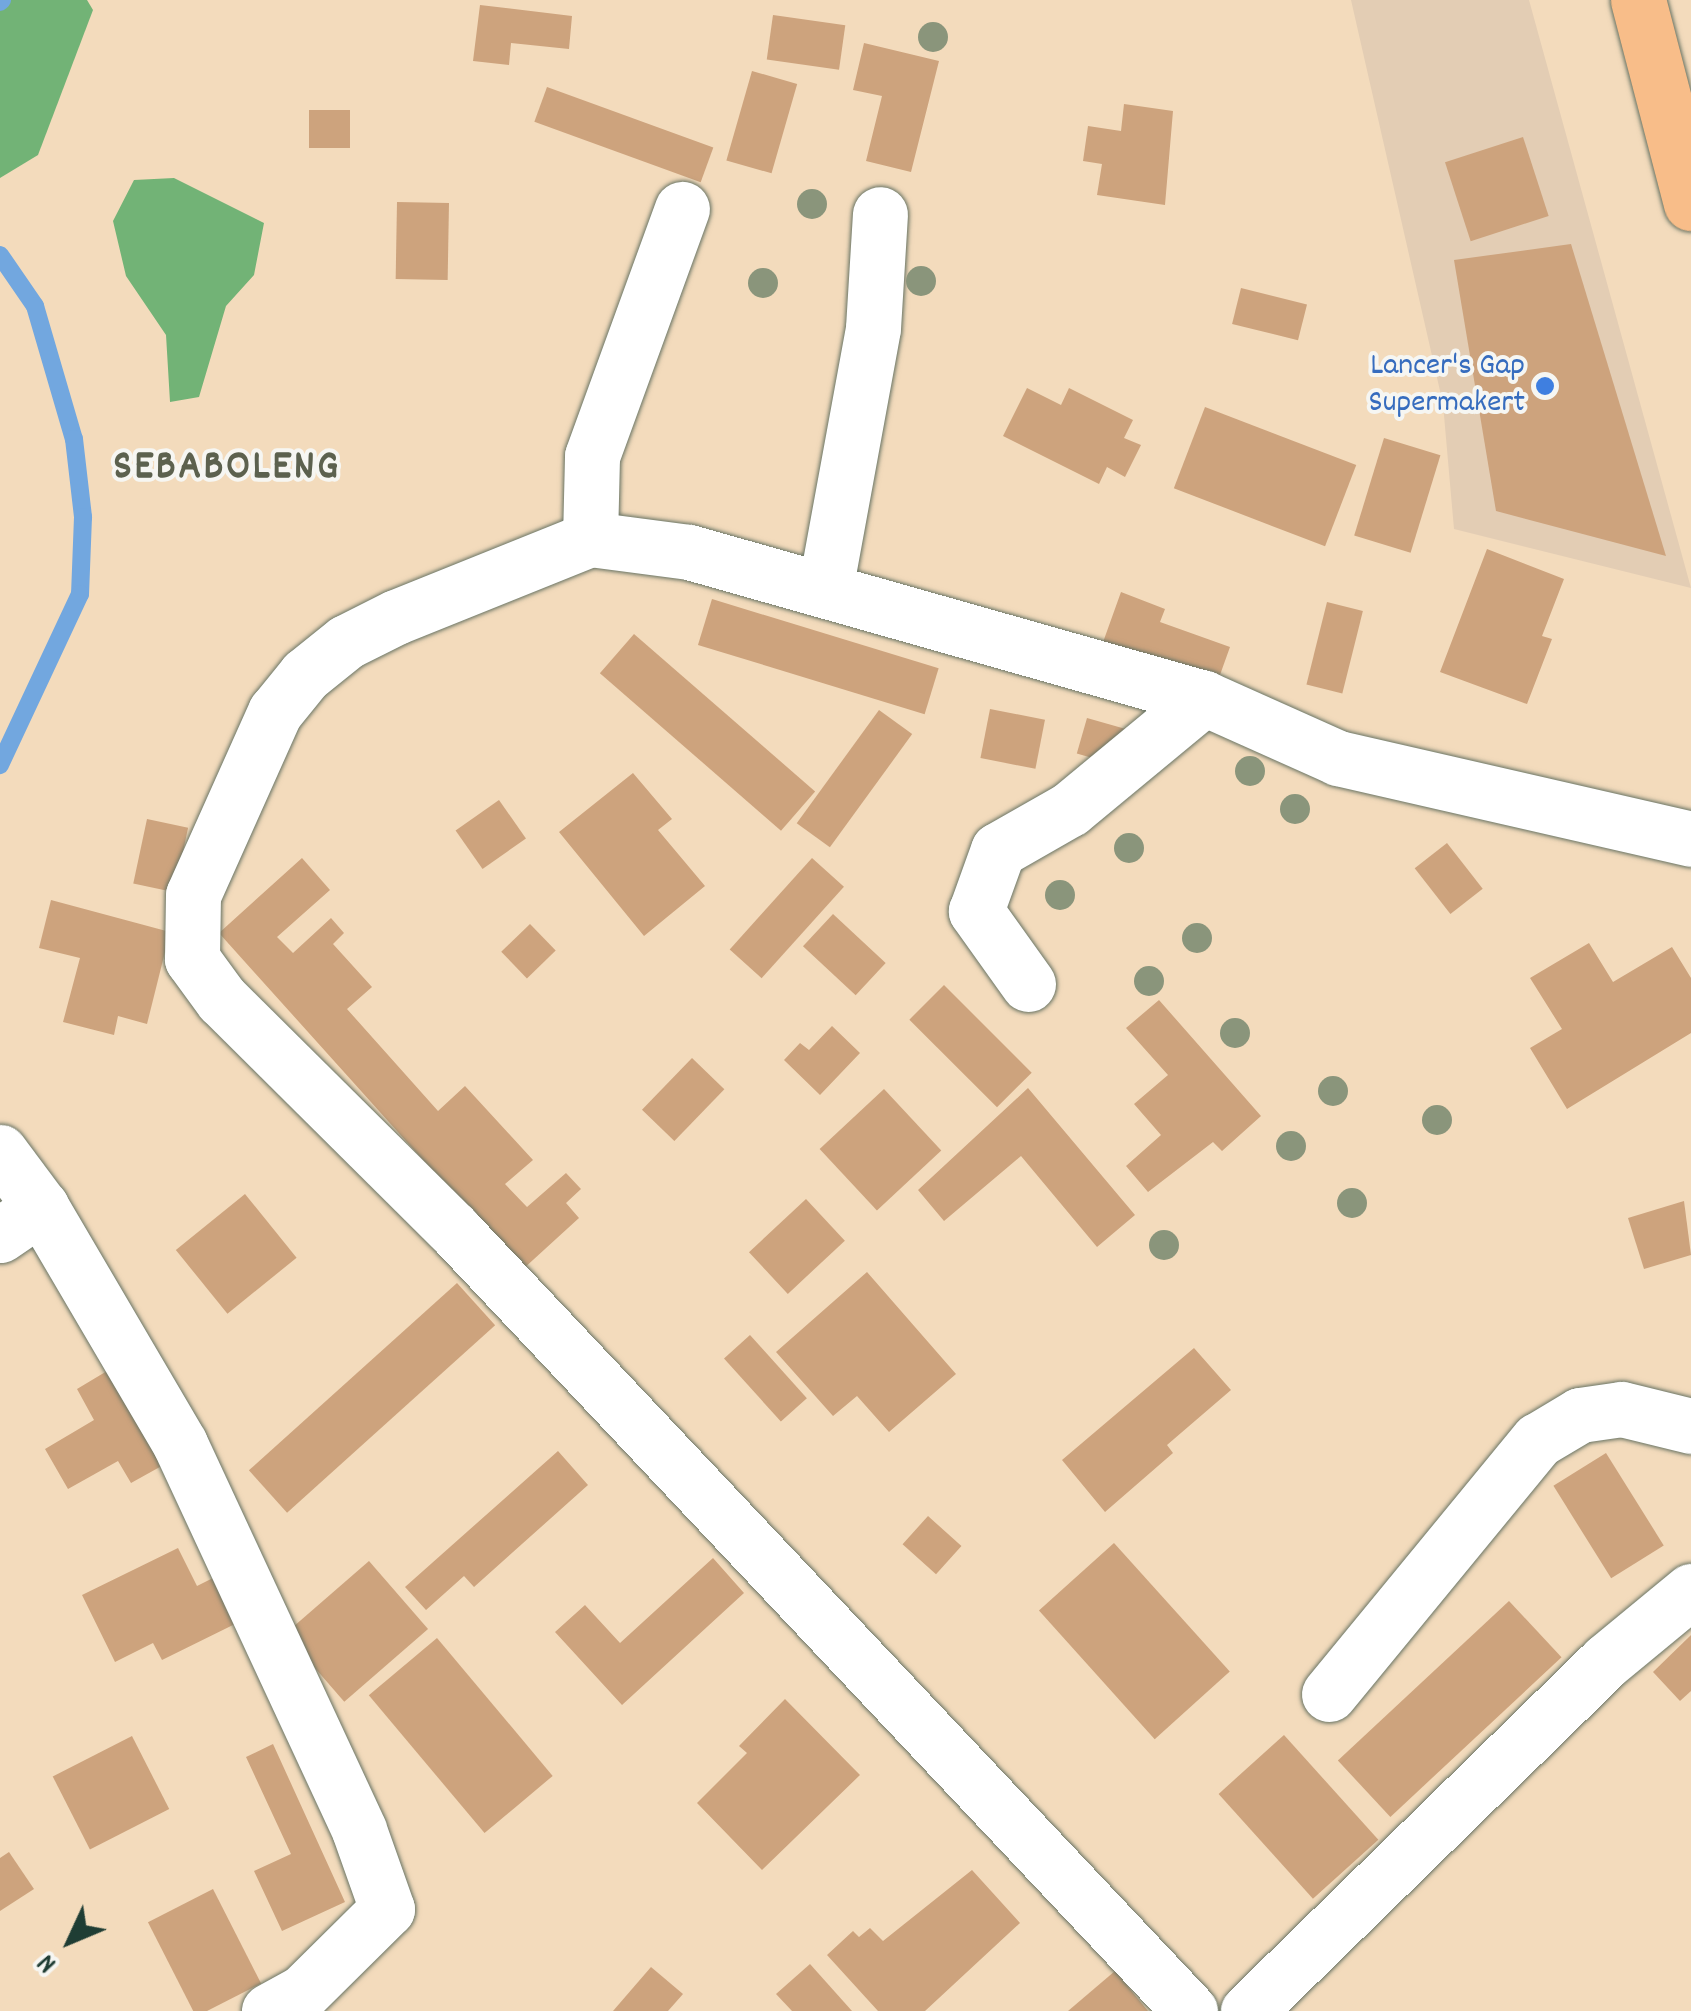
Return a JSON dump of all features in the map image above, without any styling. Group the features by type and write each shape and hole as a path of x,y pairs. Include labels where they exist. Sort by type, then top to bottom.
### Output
{"main road":[{"path":"1638,0 1691,203"}],"street":[{"path":"590,539 592,456 682,209"},
{"path":"825,590 873,328 880,214"},
{"path":"1190,2011 453,1228 222,1000 192,959 193,895 275,712 305,674 346,642 396,617 590,539 690,552 1204,698 1338,758 1691,839"},
{"path":"1028,984 976,911 998,850 1070,809 1204,698"},
{"path":"16,1195 180,1444 360,1830 386,1910 299,2005"},
{"path":"1330,1694 1538,1440 1580,1415 1622,1409 1691,1426"},
{"path":"1248,2011 1606,1661 1691,1591"}],"shaded area":[{"path":"1351,0 1529,0 1691,588 1454,529 1443,404"}],"green space":[{"path":"0,0 87,0 93,10 38,155 0,178"},
{"path":"174,178 264,223 254,275 226,306 199,397 170,402 166,335 126,276 113,221 134,180"}],"building":[{"path":"480,5 572,16 569,49 511,43 509,65 473,61"},
{"path":"773,15 845,25 839,70 767,60"},
{"path":"864,43 939,61 911,172 866,161 882,96 853,90"},
{"path":"752,71 797,84 772,173 726,160"},
{"path":"547,87 713,148 701,182 534,122"},
{"path":"1124,104 1173,111 1165,205 1097,195 1102,164 1083,161 1088,126 1121,131"},
{"path":"309,110 350,110 350,148 309,148"},
{"path":"1523,137 1549,216 1471,241 1445,162"},
{"path":"397,202 449,203 448,280 396,279"},
{"name":"Lancer's Gap Supermakert","path":"1571,244 1666,556 1496,511 1454,260"},
{"path":"1241,288 1307,304 1298,340 1232,324"},
{"path":"1027,388 1061,405 1069,388 1133,420 1124,438 1141,445 1125,477 1107,467 1099,484 1003,436"},
{"path":"1205,407 1356,465 1325,546 1174,488"},
{"path":"1384,438 1440,455 1411,553 1354,536"},
{"path":"1487,549 1564,579 1542,636 1552,639 1527,704 1440,672"},
{"path":"1121,592 1165,609 1160,622 1230,647 1216,686 1102,645"},
{"path":"712,599 939,668 925,714 698,645"},
{"path":"1327,602 1363,611 1342,693 1306,684"},
{"path":"634,634 815,791 781,831 600,673"},
{"path":"990,709 1045,720 1035,769 980,758"},
{"path":"879,710 912,734 830,847 797,823"},
{"path":"1087,718 1128,730 1118,765 1077,754"},
{"path":"633,773 672,819 658,830 705,886 644,936 559,832"},
{"path":"499,800 526,839 483,869 456,830"},
{"path":"147,819 188,828 174,892 133,884"},
{"path":"1447,843 1483,889 1450,914 1415,868"},
{"path":"302,858 330,890 277,937 293,953 331,918 344,933 333,944 372,987 347,1009 438,1111 465,1086 533,1160 505,1184 527,1207 566,1173 581,1189 566,1203 579,1218 522,1270 219,933"},
{"path":"812,858 844,887 762,978 730,949"},
{"path":"51,900 170,932 147,1024 118,1016 114,1035 63,1022 80,958 39,948"},
{"path":"833,914 886,963 856,995 803,946"},
{"path":"530,924 556,951 527,978 501,952"},
{"path":"1589,943 1613,982 1672,947 1691,978 1691,1033 1567,1109 1530,1048 1562,1029 1530,978"},
{"path":"944,985 1032,1073 997,1107 909,1020"},
{"path":"1159,1000 1261,1116 1222,1151 1213,1142 1148,1192 1126,1166 1161,1135 1134,1104 1168,1075 1126,1028"},
{"path":"832,1026 860,1053 820,1095 784,1060 800,1043 809,1050"},
{"path":"692,1058 724,1089 674,1141 642,1110"},
{"path":"1028,1088 1135,1215 1097,1247 1021,1156 944,1221 918,1190"},
{"path":"884,1089 941,1150 877,1210 820,1149"},
{"path":"245,1194 297,1258 227,1314 176,1250"},
{"path":"806,1199 845,1241 788,1294 749,1252"},
{"path":"1684,1201 1691,1255 1644,1269 1628,1218"},
{"path":"867,1272 956,1374 889,1432 857,1396 833,1416 776,1352"},
{"path":"457,1283 495,1325 287,1513 249,1470"},
{"path":"750,1335 807,1398 781,1422 724,1358"},
{"path":"1194,1348 1231,1390 1167,1445 1173,1453 1105,1512 1062,1460"},
{"path":"112,1368 167,1463 131,1483 118,1461 68,1489 45,1449 94,1420 77,1389"},
{"path":"558,1451 588,1485 474,1587 464,1576 426,1610 405,1587"},
{"path":"1606,1453 1664,1545 1611,1578 1553,1486"},
{"path":"928,1516 961,1546 936,1574 903,1544"},
{"path":"1114,1543 1230,1672 1155,1739 1039,1611"},
{"path":"178,1548 197,1586 213,1578 235,1624 162,1660 153,1643 115,1662 82,1595"},
{"path":"713,1558 744,1593 622,1705 555,1632 585,1605 620,1643"},
{"path":"369,1561 428,1629 344,1702 285,1634"},
{"path":"1509,1601 1562,1657 1390,1817 1338,1761"},
{"path":"1691,1635 1691,1691 1680,1701 1653,1672"},
{"path":"437,1638 553,1776 485,1833 369,1695"},
{"path":"785,1699 860,1775 762,1870 697,1803 747,1753 739,1746"},
{"path":"1284,1735 1378,1840 1313,1899 1219,1794"},
{"path":"132,1736 169,1809 90,1849 53,1776"},
{"path":"273,1744 345,1902 282,1931 254,1871 291,1854 246,1757"},
{"path":"9,1852 34,1889 0,1911 0,1858"},
{"path":"972,1870 1020,1923 925,2011 878,2011 827,1955 853,1931 859,1937 870,1928 883,1941"},
{"path":"213,1889 261,1983 207,2011 193,2011 148,1922"},
{"path":"810,1964 852,2011 792,2011 776,1994"},
{"path":"651,1967 683,1994 668,2011 613,2011"},
{"path":"1115,1971 1148,2011 1068,2011"}],"waterway":[{"path":"0,255 35,306 74,439 83,517 80,594 0,765"}],"place":[{"name":"Lancer's Gap Supermakert","path":"1545,386"}],"district":[{"name":"SEBABOLENG","path":"227,469"}]}
